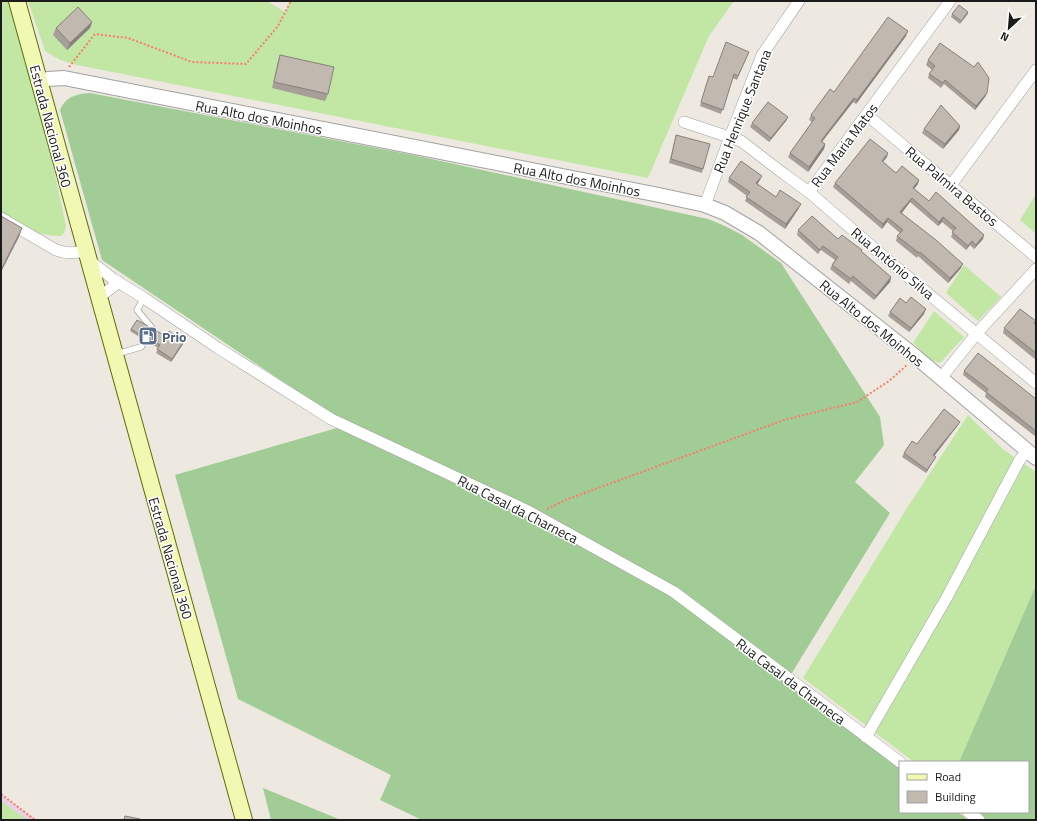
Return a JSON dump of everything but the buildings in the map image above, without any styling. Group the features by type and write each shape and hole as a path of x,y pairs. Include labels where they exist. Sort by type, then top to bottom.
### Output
{"main road":[{"name":"Estrada Nacional 360","path":"17,1 93,280 244,820"}],"street":[{"name":"Rua Henrique Santana","path":"705,205 762,55 799,1"},
{"name":"Rua Maria Matos","path":"684,122 741,141 809,192 950,1"},
{"path":"951,185 1036,70"},
{"name":"Rua Alto dos Moinhos","path":"38,81 64,78 705,205 725,213 759,233 916,357 1032,454"},
{"name":"Rua Palmira Bastos","path":"867,115 1036,257"},
{"name":"Rua António Silva","path":"809,192 1036,383"},
{"path":"1,218 56,250 64,253 87,255"},
{"name":"Rua Casal da Charneca","path":"87,255 116,281 218,348 331,419 534,514 674,592 866,738 899,761"},
{"path":"941,378 977,333 1036,269"},
{"path":"93,280 100,278 116,281"},
{"path":"98,295 106,292 116,281"},
{"path":"866,738 947,597 1019,461 1032,454"},
{"path":"969,813 979,820"}],"lane":[{"path":"114,354 141,347 152,328 137,310 144,298"}],"path":[{"path":"64,78 71,63 95,34 128,38 192,62 246,64 278,26 291,1"},
{"path":"534,514 568,499 784,420 857,402 889,381 916,357"},
{"path":"1,794 35,820"}],"shaded area":[{"path":"1,794 37,820 1,820"}],"green space":[{"path":"1,1 12,1 33,72 66,226 64,232 60,236 23,231 1,218"},
{"path":"28,1 267,1 285,12 291,1 734,1 709,36 648,178 77,65 60,60 45,51"},
{"path":"90,93 413,155 708,219 742,235 781,263 880,417 884,445 855,482 890,513 787,681 899,767 899,813 959,813 968,820 422,820 380,800 391,775 238,699 175,475 347,425 102,260 60,110 65,102 72,97"},
{"path":"1036,194 1036,234 1020,220"},
{"path":"964,265 1001,297 978,321 946,293"},
{"path":"934,311 964,337 940,363 931,360 913,343"},
{"path":"968,415 1004,450 1036,472 1036,585 959,761 913,761 803,678 907,508"},
{"path":"1036,585 1036,820 986,820 978,813 1029,813 1029,761 959,761"},
{"path":"263,788 341,820 271,820"},
{"path":"1,801 27,820 1,820"}],"place":[{"name":"Prio","path":"148,336"}]}
